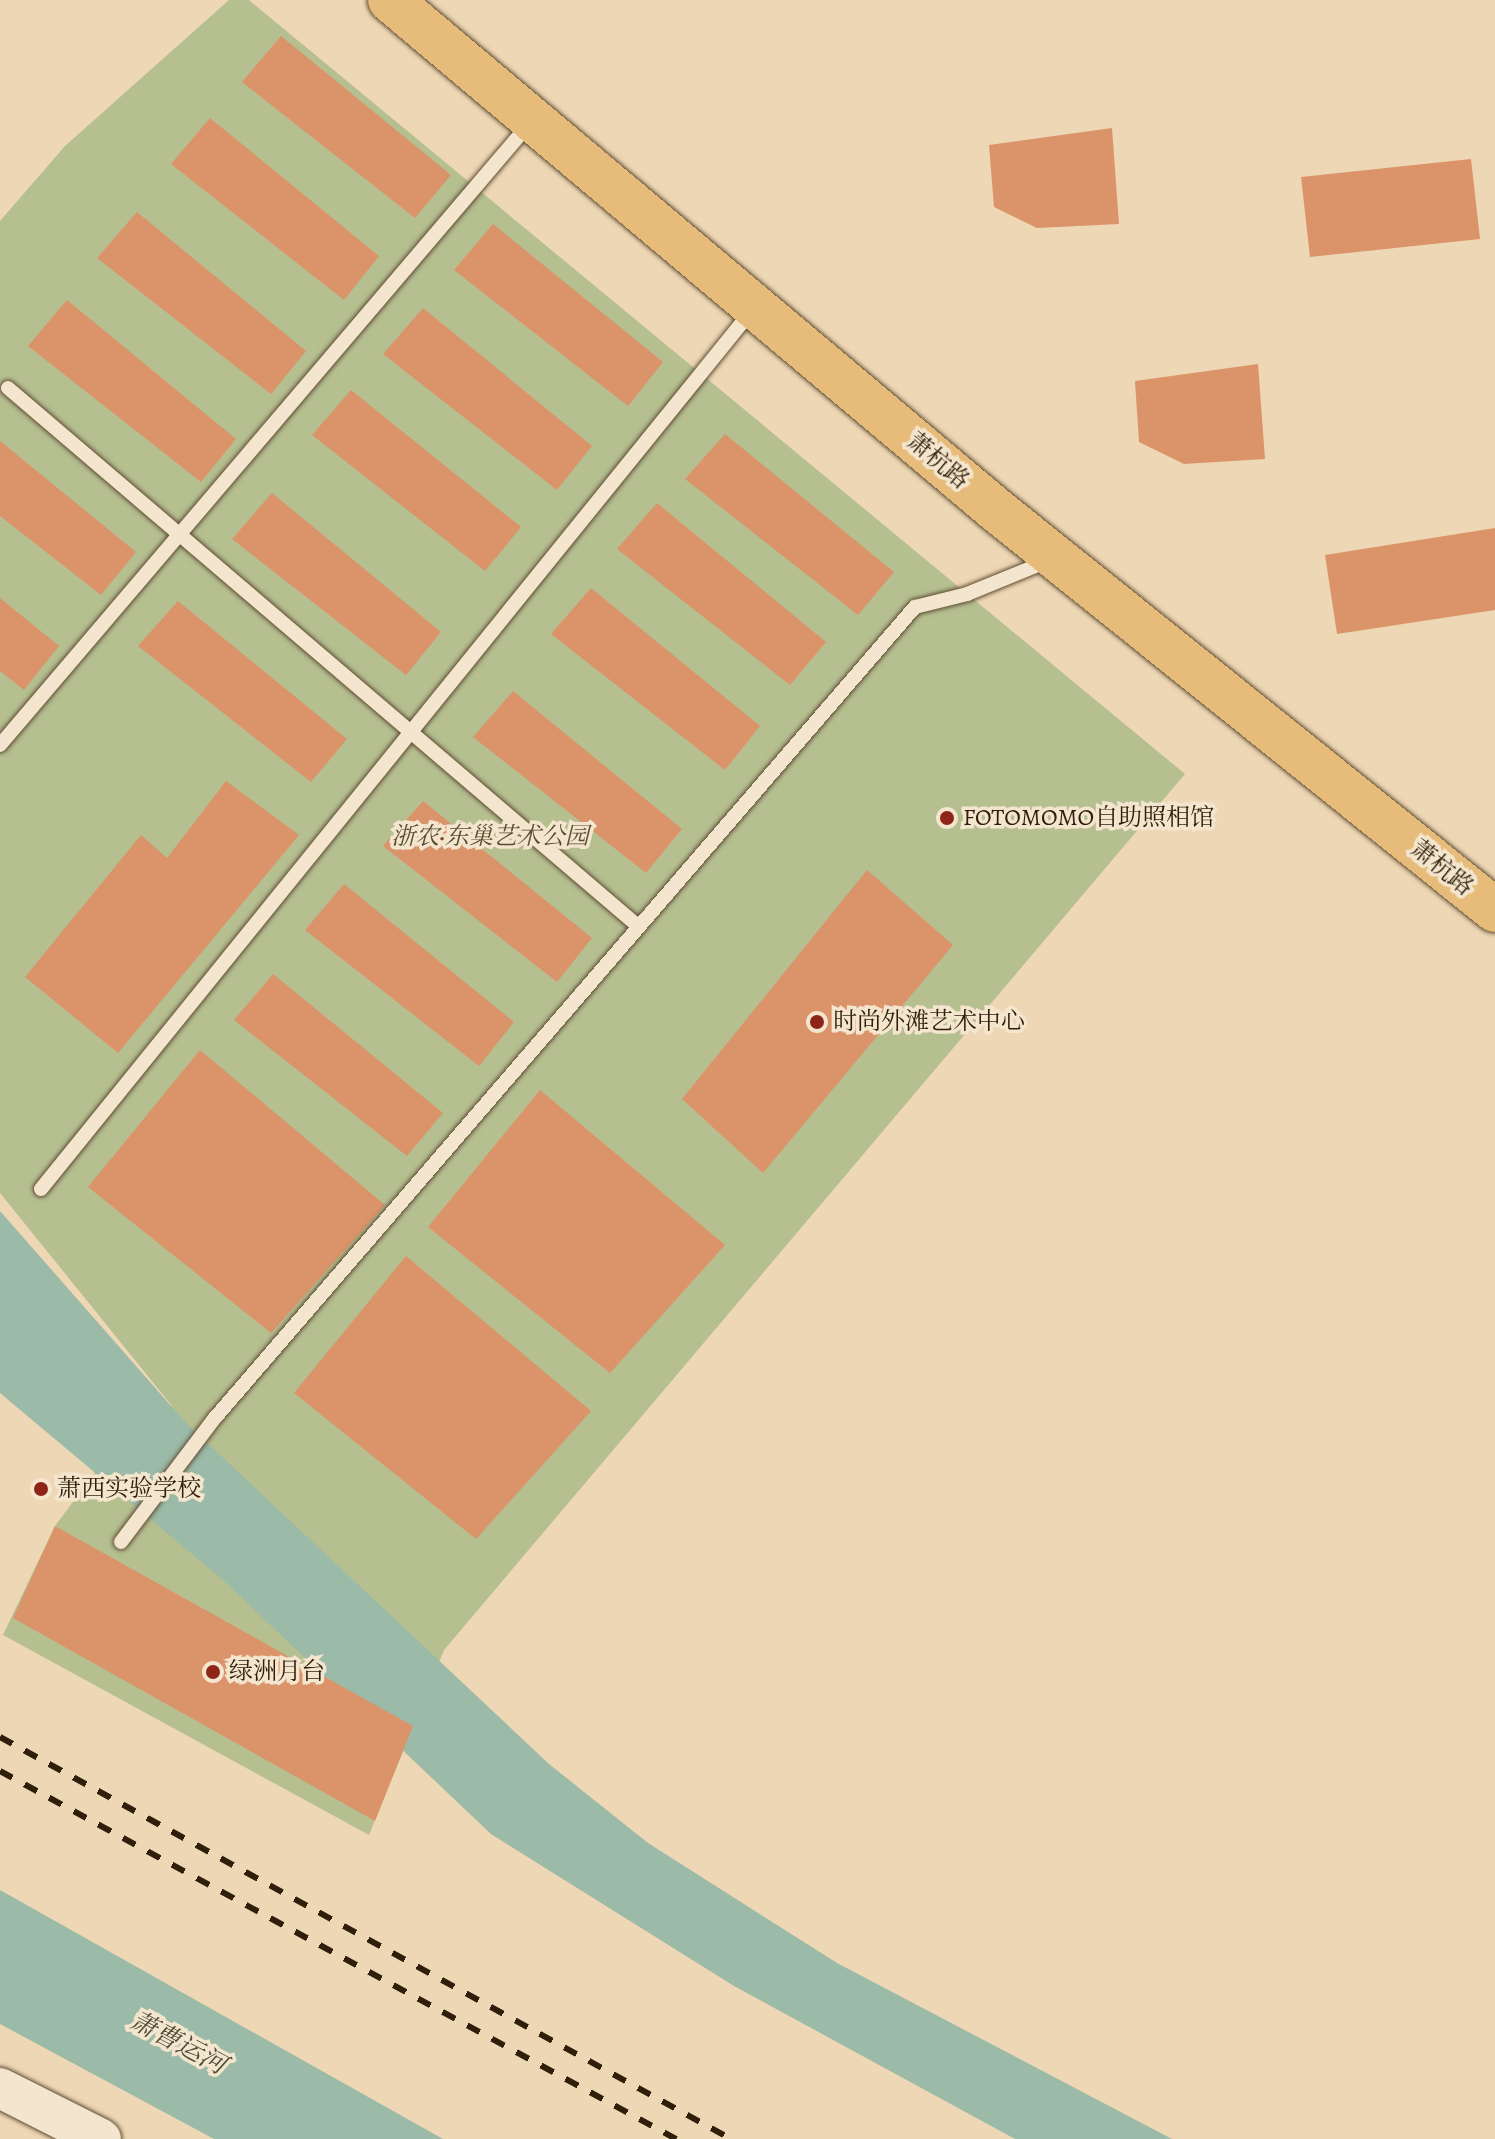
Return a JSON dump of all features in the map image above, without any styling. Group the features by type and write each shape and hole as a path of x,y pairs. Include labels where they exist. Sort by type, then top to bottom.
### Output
{"main road":[{"name":"萧杭路","path":"390,0 1055,558 1495,910"},
{"path":"0,2088 101,2139"}],"lane":[{"path":"0,745 533,120"},
{"path":"41,1189 755,307"},
{"path":"8,388 639,927"},
{"path":"121,1542 214,1419 915,607 967,594 1055,558"}],"green space":[{"name":"浙农·东巢艺术公园","path":"229,0 249,0 1185,774 444,1650 369,1835 3,1635 55,1526 110,1452 172,1406 0,1193 0,221 65,146"}],"water":[{"path":"0,1211 186,1423 549,1764 648,1843 837,1963 1172,2139 1015,2139 734,1986 491,1834 223,1580 0,1393"},
{"name":"萧曹运河","path":"0,1890 443,2139 214,2139 0,2024"}],"building":[{"path":"281,36 451,175 415,218 242,82"},
{"path":"210,118 379,256 344,300 171,164"},
{"path":"1112,128 1119,224 1037,228 994,207 989,145"},
{"path":"1471,159 1480,239 1310,257 1301,177"},
{"path":"137,212 306,351 271,394 97,258"},
{"path":"493,224 663,362 628,406 454,270"},
{"path":"67,300 236,439 201,482 28,346"},
{"path":"423,308 592,446 557,490 383,354"},
{"path":"1258,364 1265,459 1184,464 1139,442 1135,381"},
{"path":"351,390 521,527 485,571 312,435"},
{"path":"725,434 894,572 858,615 685,479"},
{"path":"0,441 136,552 101,595 0,516"},
{"path":"272,493 441,632 406,675 232,539"},
{"path":"657,503 826,642 790,685 617,549"},
{"path":"1495,528 1495,610 1337,634 1325,555"},
{"path":"591,588 760,726 725,770 551,634"},
{"path":"0,598 59,646 24,690 0,671"},
{"path":"178,601 347,739 311,782 138,646"},
{"path":"513,691 682,829 646,873 473,737"},
{"path":"226,781 299,835 118,1053 25,977 141,835 167,858"},
{"path":"423,801 592,938 557,982 383,846"},
{"name":"时尚外滩艺术中心","path":"867,870 953,945 763,1173 682,1099"},
{"path":"344,884 514,1022 479,1066 305,930"},
{"path":"273,974 443,1113 407,1156 234,1020"},
{"path":"200,1050 385,1205 271,1333 88,1187"},
{"path":"540,1090 725,1245 610,1373 428,1227"},
{"path":"406,1256 591,1411 476,1539 294,1393"},
{"name":"绿洲月台","path":"55,1526 413,1726 375,1821 13,1618"}],"railway":[{"path":"0,1737 731,2139"},
{"path":"0,1771 676,2139"}],"place":[{"name":"FOTOMOMO自助照相馆","path":"947,818"},
{"name":"时尚外滩艺术中心","path":"817,1022"},
{"name":"萧西实验学校","path":"41,1489"},
{"name":"绿洲月台","path":"213,1672"}]}
